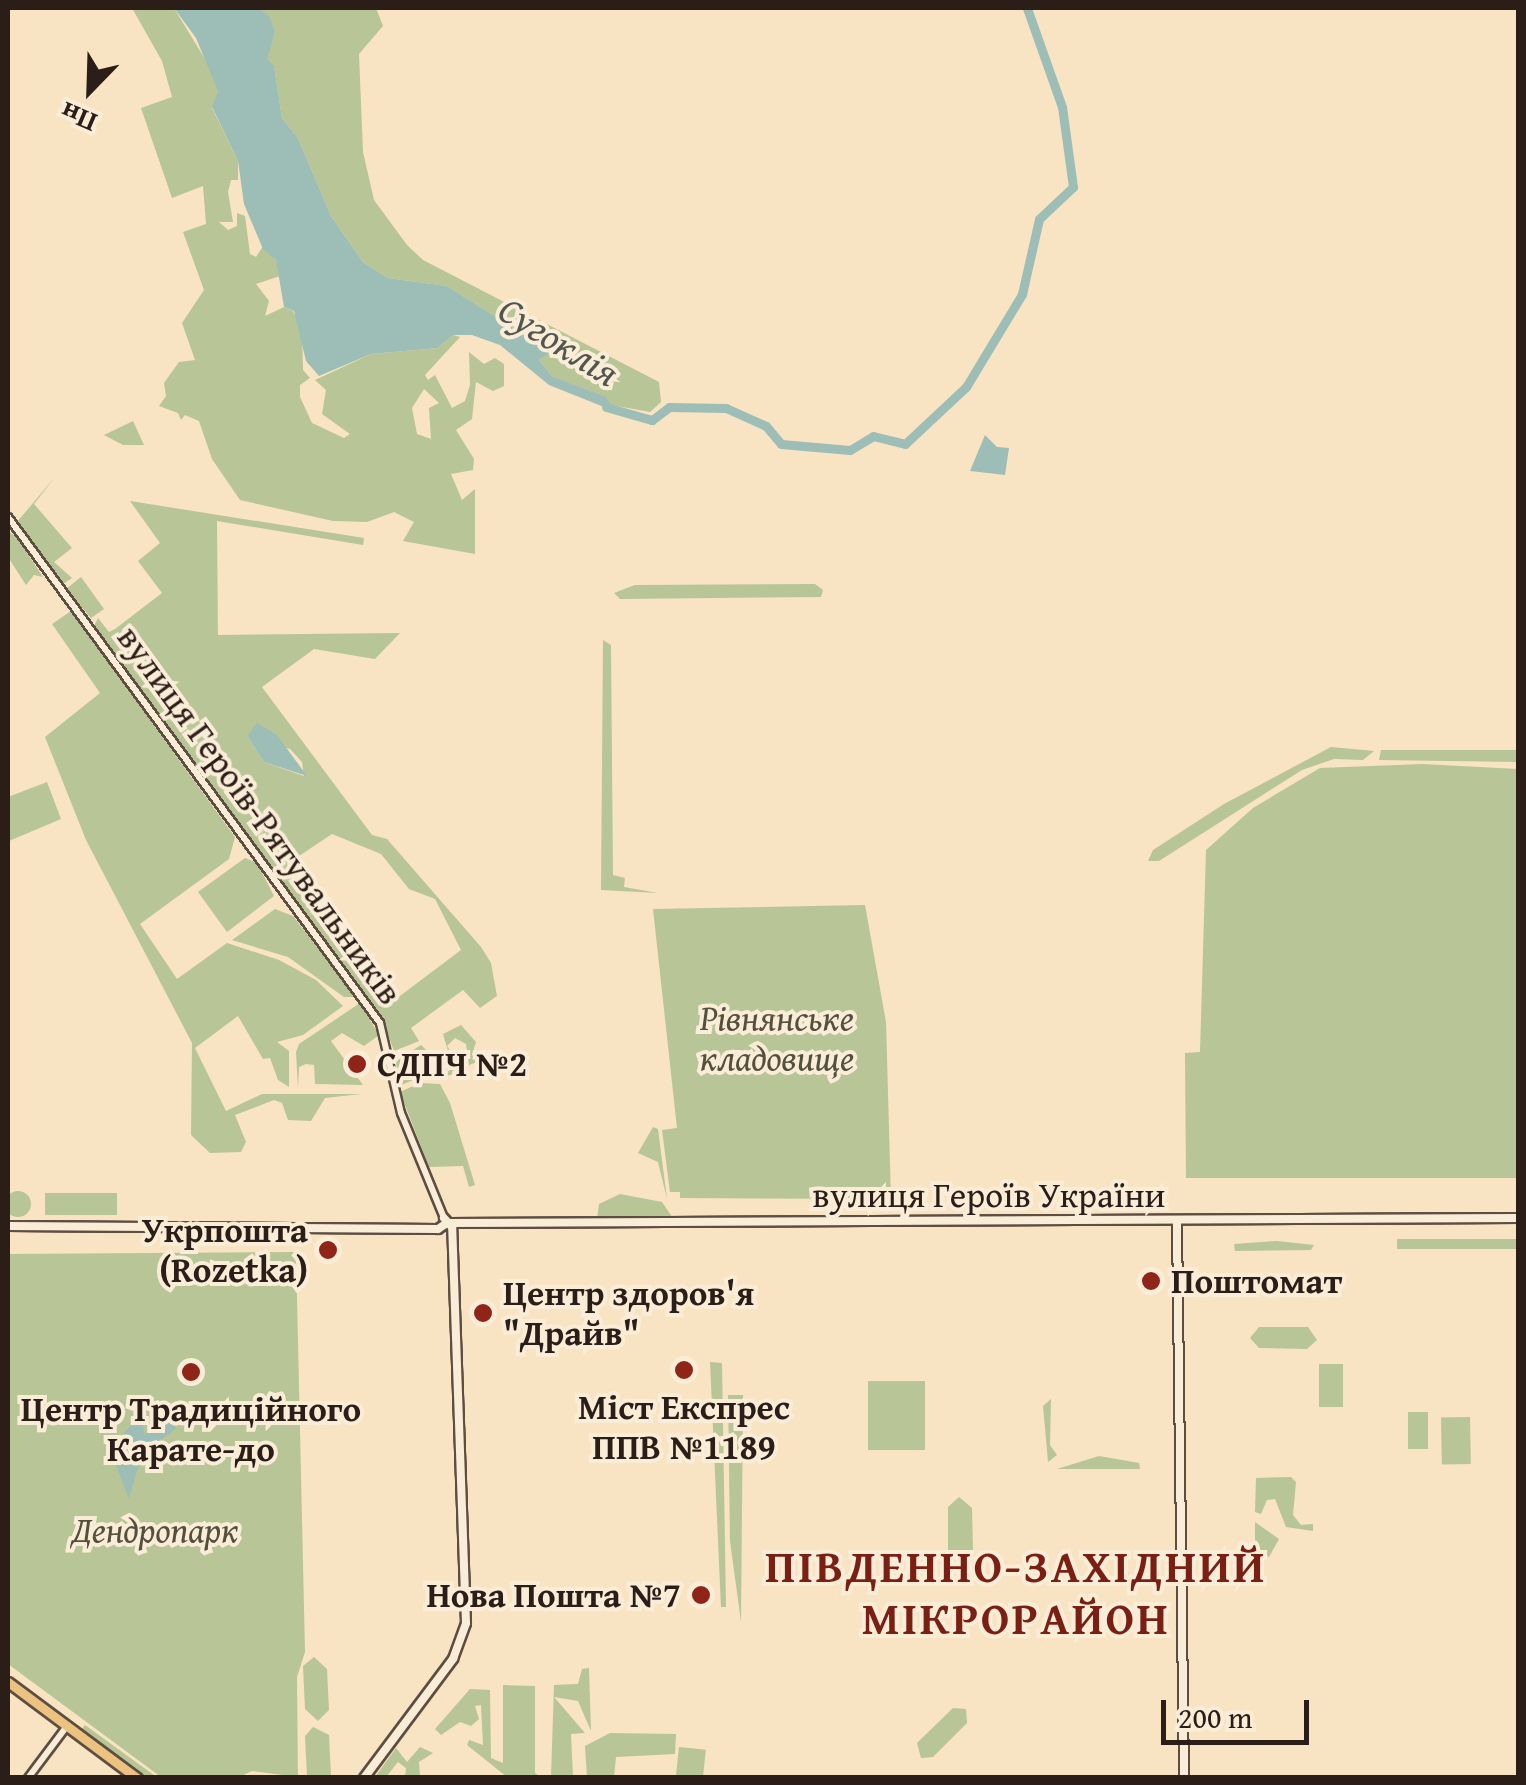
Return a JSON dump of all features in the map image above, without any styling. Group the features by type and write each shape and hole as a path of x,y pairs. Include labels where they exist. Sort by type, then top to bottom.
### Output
{"main road":[{"name":"вулиця Героїв України","path":"8,1226 448,1227 1518,1218"},
{"path":"1176,1222 1184,1778"},
{"name":"вулиця Героїв-Рятувальників","path":"364,1778 453,1658 466,1622 448,1227"},
{"path":"8,1682 137,1778"}],"street":[{"name":"вулиця Героїв-Рятувальників","path":"8,520 380,1023 401,1113 448,1227"},
{"path":"28,1778 67,1726"}],"green space":[{"path":"132,8 174,8 208,64 219,91 212,108 238,161 238,180 231,180 228,192 233,222 219,222 228,230 237,226 237,213 245,216 250,254 256,257 263,246 276,260 280,276 256,284 269,301 265,316 284,307 293,311 302,330 303,370 310,378 300,385 300,397 312,423 344,438 350,434 322,414 326,390 315,380 371,354 438,348 453,335 460,337 425,375 428,380 435,375 452,408 465,401 470,385 469,352 484,364 495,358 504,364 504,386 493,391 476,382 472,419 456,430 474,459 473,470 451,474 462,500 475,489 475,554 403,541 414,522 394,512 367,522 333,521 240,500 212,459 199,421 185,415 181,420 178,413 159,406 166,396 164,383 179,362 195,360 182,323 204,290 183,232 206,224 203,186 172,198 141,108 172,97 162,61","holes":["424,389 439,403 429,408 431,439 417,434 412,408"]},
{"path":"258,8 376,8 383,26 359,54 363,152 374,200 423,260 659,382 661,402 650,412 606,404 605,397 552,376 539,360 549,350 447,286 388,278 363,262 331,216 298,138 282,118 274,67 266,59 275,32"},
{"path":"133,421 144,445 123,445 104,435"},
{"path":"55,477 34,504 72,548 54,562 72,578 63,584 17,522"},
{"path":"130,501 364,538 363,545 217,521 218,635 400,633 375,659 314,649 262,687 372,835 387,839 481,947 491,963 497,996 480,1008 463,990 411,1028 419,1041 394,1051 382,1018 93,628 98,618 109,632 115,629 162,593 138,561 160,543","holes":["247,736 290,749 302,762 304,776 264,762","332,834 381,854 409,889 435,899 461,950 388,1005 287,864"]},
{"path":"8,532 16,536 43,577 34,575 26,585 8,557"},
{"path":"81,577 104,609 91,618 66,589"},
{"path":"815,584 823,590 821,597 620,599 614,593 635,585"},
{"path":"71,611 235,837 229,859 140,924 177,979 227,943 279,960 316,980 343,1006 303,1035 277,1042 289,1051 289,1087 278,1080 270,1058 263,1059 238,1016 195,1048 226,1111 262,1094 361,1094 325,1098 311,1121 288,1120 282,1103 274,1100 235,1115 246,1142 241,1152 210,1153 191,1135 192,1043 86,840 45,737 100,693 52,624"},
{"path":"603,640 611,645 613,875 625,878 624,887 658,893 601,890"},
{"path":"1331,747 1374,751 1363,760 1334,759 1302,770 1159,861 1148,861 1153,850 1224,804"},
{"path":"1381,750 1518,750 1518,762 1379,760"},
{"path":"1422,764 1518,769 1518,1178 1186,1178 1185,1053 1200,1052 1206,850 1253,808 1320,768"},
{"path":"47,782 61,819 9,841 8,797"},
{"path":"245,858 257,863 274,896 227,932 198,892"},
{"name":"Рівнянське кладовище","path":"865,905 886,1022 891,1199 680,1198 680,1192 670,1192 662,1130 677,1128 653,909"},
{"path":"275,909 293,916 356,997 344,997 288,957 232,940"},
{"path":"360,1003 379,1035 364,1046 342,1033 331,1041 363,1085 315,1084 314,1065 306,1064 299,1067 298,1088 299,1044"},
{"path":"461,1025 476,1042 472,1055 480,1061 469,1065 466,1044 455,1038 447,1046 464,1070 438,1079 453,1068 443,1034"},
{"path":"421,1045 444,1067 399,1086 396,1061"},
{"path":"420,1083 440,1084 450,1103 475,1185 469,1187 463,1166 429,1167 400,1092"},
{"path":"653,1127 658,1129 667,1199 658,1162 638,1153"},
{"path":"18,1191 27,1195 31,1204 27,1213 18,1217 9,1213 5,1204 9,1195"},
{"path":"45,1193 117,1193 117,1215 45,1215"},
{"path":"620,1194 662,1202 673,1218 597,1219 599,1204"},
{"path":"1397,1239 1517,1239 1517,1249 1397,1249"},
{"path":"1277,1241 1314,1245 1311,1250 1235,1251 1234,1244"},
{"name":"Дендропарк","path":"296,1252 305,1652 297,1677 298,1777 252,1771 239,1777 161,1777 8,1664 8,1254"},
{"path":"1259,1327 1308,1327 1317,1340 1307,1349 1259,1348 1250,1338"},
{"path":"710,1362 722,1363 726,1607 721,1607"},
{"path":"1319,1364 1343,1364 1343,1407 1319,1407"},
{"path":"868,1381 925,1381 925,1450 868,1450"},
{"path":"728,1395 743,1395 741,1622 730,1541"},
{"path":"1051,1399 1050,1445 1057,1455 1048,1462 1043,1406"},
{"path":"1408,1412 1428,1412 1428,1449 1408,1449"},
{"path":"1470,1417 1471,1464 1442,1464 1441,1418"},
{"path":"1099,1456 1139,1463 1140,1469 1057,1469"},
{"path":"1291,1477 1296,1482 1293,1515 1301,1525 1313,1524 1313,1531 1286,1527 1275,1499 1267,1500 1261,1514 1255,1512 1256,1478"},
{"path":"959,1497 972,1508 973,1551 962,1561 948,1550 948,1507"},
{"path":"1255,1522 1279,1539 1269,1557 1255,1551"},
{"path":"314,1657 327,1669 329,1710 318,1721 305,1709 303,1666"},
{"path":"589,1668 591,1731 578,1701 554,1697 585,1733 571,1734 573,1777 551,1777 554,1685 578,1684 582,1669"},
{"path":"503,1685 535,1686 535,1773 541,1777 507,1777 467,1745 469,1740 483,1745 481,1705 475,1706 479,1719 471,1726 460,1722 441,1735 435,1729 470,1689 490,1690 491,1758 503,1763"},
{"path":"953,1708 966,1709 967,1723 933,1757 921,1758 917,1743"},
{"path":"85,1725 156,1777 148,1778 81,1730"},
{"path":"313,1727 329,1735 331,1777 307,1777 305,1736"},
{"path":"610,1733 676,1734 675,1754 616,1757 614,1777 587,1777 585,1746"},
{"path":"420,1747 433,1753 419,1762 420,1777 405,1777 406,1768 398,1762 386,1777 375,1777 396,1748 407,1762"},
{"path":"679,1747 706,1750 703,1778 676,1777"}],"water":[{"path":"174,8 258,8 269,16 275,32 267,59 274,66 282,118 298,138 331,216 363,262 388,278 447,286 551,351 539,360 552,376 606,397 614,411 549,385 500,345 472,335 453,335 438,348 371,354 319,376 306,361 294,311 284,307 276,260 263,249 244,204 238,161 212,107 218,91 196,38"},
{"path":"985,435 997,447 1009,448 1005,475 970,471"},
{"path":"257,723 277,735 307,776 264,762 247,736"},
{"path":"140,1414 145,1435 162,1417 177,1428 142,1453 129,1499 110,1451"}],"waterway":[{"name":"Сугоклія","path":"606,407 652,420 669,407 726,408 766,426 781,444 850,450 873,436 905,444 966,387 1022,294 1039,219 1073,187 1062,107 1027,8"}],"place":[{"name":"СДПЧ №2","path":"357,1064"},
{"name":"Укрпошта (Rozetka)","path":"328,1250"},
{"name":"Поштомат","path":"1151,1281"},
{"name":"Центр здоров'я \"Драйв\"","path":"483,1313"},
{"name":"Міст Експрес ППВ №1189","path":"684,1370"},
{"name":"Центр Традиційного Карате-до","path":"191,1372"},
{"name":"Нова Пошта №7","path":"701,1595"}],"district":[{"name":"ПІВДЕННО-ЗАХІДНИЙ МІКРОРАЙОН","path":"1016,1592"}]}
